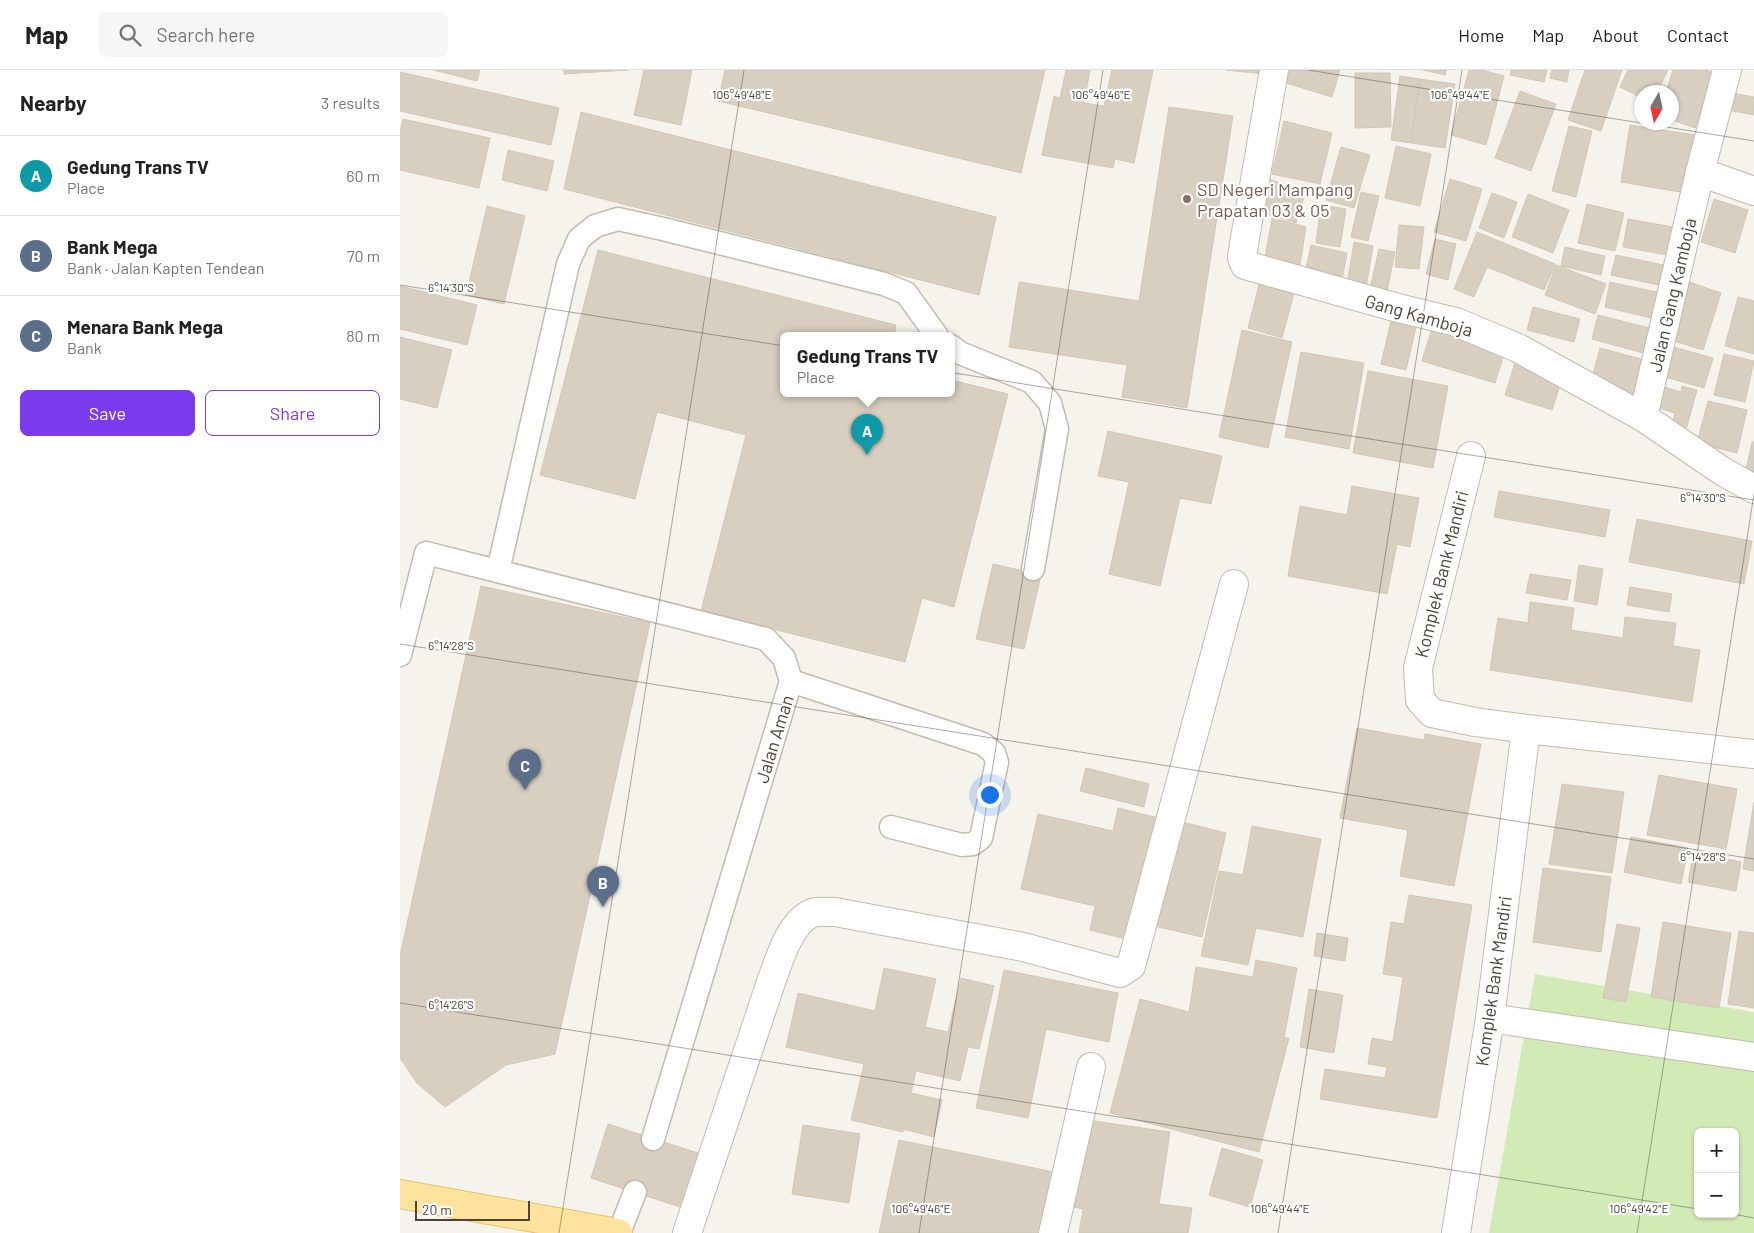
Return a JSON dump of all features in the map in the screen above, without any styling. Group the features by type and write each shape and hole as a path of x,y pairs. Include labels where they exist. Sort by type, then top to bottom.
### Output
{"main road":[{"path":"400,1194 618,1233"}],"street":[{"name":"Gang Kamboja","path":"1274,70 1244,244 1242,258 1245,265 1398,308 1456,322 1518,348 1643,417 1722,471 1754,489"},
{"name":"Jalan Gang Kamboja","path":"1643,417 1700,172 1727,70"},
{"path":"1700,172 1754,191"},
{"name":"Komplek Bank Mandiri","path":"1471,456 1418,668 1420,700 1432,713 1475,722 1526,729 1754,754"},
{"path":"687,1233 786,942 800,920 813,912 835,912 1023,947 1120,973 1131,966 1234,584"},
{"name":"Komplek Bank Mandiri","path":"1456,1233 1490,1018 1526,729"},
{"path":"1490,1018 1754,1057"},
{"path":"1053,1233 1091,1067"}],"lane":[{"path":"498,571 568,264 579,239 595,226 618,219 884,284 906,293 933,332"},
{"path":"955,349 960,353 1032,382 1050,403 1057,429 1032,569"},
{"name":"Jalan Aman","path":"400,655 426,553 766,639 784,658 791,681 653,1138"},
{"path":"791,681 984,744 994,753 997,762 981,838 974,844 962,845 891,827"},
{"path":"618,1233 635,1192"}],"green space":[{"path":"1535,974 1754,1012 1754,1233 1489,1233"}],"building":[{"path":"434,70 480,70 477,81"},
{"path":"564,70 628,70 564,74"},
{"path":"644,70 692,70 681,125 634,115"},
{"path":"725,70 1045,70 1021,173 718,101"},
{"path":"1066,70 1090,70 1084,103 1104,106 1112,70 1153,70 1134,163 1115,159 1113,168 1042,155 1054,96 1060,98"},
{"path":"1226,70 1264,70 1264,74"},
{"path":"1290,70 1340,70 1332,97 1286,83"},
{"path":"1423,70 1446,70 1445,75"},
{"path":"1469,70 1482,70 1504,76 1486,145 1451,135"},
{"path":"1511,70 1547,70 1544,82 1510,75"},
{"path":"1552,70 1569,70 1567,82 1550,78"},
{"path":"1585,70 1622,70 1601,131 1568,120"},
{"path":"1628,70 1668,70 1660,85 1634,85 1634,94 1620,87"},
{"path":"1673,70 1705,70 1714,73 1695,128 1679,122 1679,85 1668,85"},
{"path":"400,72 559,108 551,145 400,111"},
{"path":"1355,73 1390,73 1391,127 1355,128"},
{"path":"1400,76 1420,79 1411,143 1391,140"},
{"path":"1420,79 1455,84 1445,148 1411,143"},
{"path":"1520,91 1556,104 1531,171 1495,158"},
{"path":"1727,92 1754,97 1754,115 1723,109"},
{"name":"SD Negeri Mampang Prapatan 03 & 05","path":"1169,107 1233,116 1187,408 1122,397 1127,365 1009,347 1019,282 1139,301"},
{"path":"581,112 996,217 979,295 564,189"},
{"path":"403,119 490,138 479,188 400,170 400,132"},
{"path":"1284,121 1332,133 1320,184 1272,174"},
{"path":"1630,125 1634,126 1634,130 1662,130 1695,135 1686,193 1621,182"},
{"path":"1569,126 1592,131 1576,197 1552,191"},
{"path":"1396,146 1431,154 1420,206 1385,198"},
{"path":"1341,147 1370,155 1354,208 1326,200"},
{"path":"508,150 554,161 547,191 502,180"},
{"path":"1265,178 1306,191 1296,223 1255,210"},
{"path":"1450,179 1482,189 1466,241 1434,232"},
{"path":"1361,192 1379,196 1368,241 1351,237"},
{"path":"1492,193 1517,202 1504,238 1479,228"},
{"path":"1528,194 1569,210 1553,253 1512,237"},
{"path":"1714,199 1748,210 1735,253 1701,242"},
{"path":"1587,204 1624,213 1615,251 1578,243"},
{"path":"1321,205 1346,209 1340,247 1316,243"},
{"path":"487,206 525,216 504,304 466,295"},
{"path":"1272,218 1306,227 1298,277 1263,269"},
{"path":"1628,219 1684,229 1679,257 1623,247"},
{"path":"1399,225 1424,227 1419,269 1395,267"},
{"path":"1477,232 1555,264 1544,290 1487,267 1474,297 1454,289"},
{"path":"1435,239 1456,244 1448,280 1426,274"},
{"path":"1354,242 1373,246 1365,294 1346,291"},
{"path":"1311,245 1347,253 1341,285 1304,278"},
{"path":"1565,247 1605,256 1601,275 1561,266"},
{"path":"1379,249 1395,252 1385,301 1368,297"},
{"path":"598,250 896,325 895,332 780,332 780,397 955,397 955,381 1008,394 954,607 922,598 905,662 701,611 746,435 657,412 635,499 540,475"},
{"path":"1616,255 1663,265 1659,285 1611,275"},
{"path":"1556,265 1606,284 1595,314 1545,295"},
{"path":"1262,273 1297,282 1282,338 1248,328"},
{"path":"1610,282 1661,293 1655,319 1605,307"},
{"path":"1689,282 1721,293 1703,350 1671,340"},
{"path":"400,286 477,305 467,345 400,329"},
{"path":"1738,297 1754,301 1754,354 1725,346"},
{"path":"1533,307 1580,319 1574,342 1527,330"},
{"path":"1393,312 1418,318 1406,370 1381,364"},
{"path":"1598,315 1661,331 1654,356 1592,339"},
{"path":"1433,325 1506,348 1495,383 1422,361"},
{"path":"1242,330 1292,342 1268,448 1219,437"},
{"path":"400,337 452,350 437,408 400,399"},
{"path":"1670,346 1713,358 1704,388 1662,376"},
{"path":"1600,348 1652,362 1641,399 1591,382"},
{"path":"1301,352 1364,363 1349,449 1285,437"},
{"path":"1724,354 1754,361 1745,402 1714,395"},
{"path":"1515,363 1562,379 1552,410 1505,395"},
{"path":"1368,371 1448,386 1433,468 1353,453"},
{"path":"1661,386 1681,392 1682,386 1697,390 1684,437 1670,432 1675,413 1655,407"},
{"path":"1708,401 1747,410 1737,453 1697,443"},
{"path":"1108,431 1222,456 1211,504 1180,498 1160,586 1109,574 1129,482 1098,476"},
{"path":"1752,442 1754,442 1754,481 1744,479"},
{"path":"1352,486 1419,498 1410,547 1397,544 1387,594 1288,576 1300,506 1347,515"},
{"path":"1499,491 1610,510 1605,537 1494,517"},
{"path":"1637,519 1752,541 1744,584 1629,562"},
{"path":"993,564 1041,575 1024,649 976,639"},
{"path":"1579,565 1603,569 1597,605 1574,601"},
{"path":"1530,574 1571,580 1567,600 1526,593"},
{"path":"481,586 650,623 555,1054 506,1065 445,1107 417,1083 400,1058 400,956"},
{"path":"1630,587 1672,594 1669,612 1627,605"},
{"path":"1530,602 1574,608 1571,630 1623,638 1625,617 1676,623 1673,646 1700,650 1692,702 1490,670 1498,618 1528,623"},
{"path":"1357,728 1424,740 1425,734 1481,744 1454,886 1400,876 1408,830 1340,818"},
{"path":"1086,768 1149,784 1144,807 1080,791"},
{"path":"1659,775 1737,789 1726,849 1647,835"},
{"path":"1562,784 1624,792 1612,873 1549,864"},
{"path":"1754,802 1754,871 1743,869"},
{"path":"1118,808 1162,819 1134,941 1090,930 1095,906 1021,889 1038,814 1113,831"},
{"path":"1174,820 1226,833 1202,937 1150,925"},
{"path":"1252,826 1321,839 1303,937 1256,928 1248,965 1201,956 1219,871 1243,875"},
{"path":"1631,837 1688,848 1681,884 1624,872"},
{"path":"1694,852 1741,862 1736,891 1688,882"},
{"path":"1543,868 1611,877 1601,952 1533,942"},
{"path":"1409,895 1472,905 1437,1118 1320,1099 1325,1069 1385,1078 1387,1067 1368,1064 1372,1038 1393,1042 1403,977 1383,974 1391,922 1404,924"},
{"path":"1663,922 1731,933 1719,1008 1651,997"},
{"path":"1617,924 1640,928 1626,1002 1603,998"},
{"path":"1739,931 1754,933 1754,1008 1728,1004"},
{"path":"1317,933 1348,938 1345,961 1314,956"},
{"path":"1256,960 1297,968 1284,1038 1289,1038 1259,1152 1110,1113 1140,999 1189,1012 1196,967 1253,977"},
{"path":"884,968 936,979 925,1027 948,1032 961,978 994,986 979,1049 968,1047 960,1081 916,1071 911,1093 942,1100 934,1137 903,1129 903,1132 851,1120 864,1064 786,1047 798,993 875,1011"},
{"path":"1004,970 1118,993 1109,1042 1046,1029 1028,1118 976,1108"},
{"path":"1309,989 1343,995 1334,1053 1300,1047"},
{"path":"1087,1120 1170,1132 1159,1204 1192,1208 1188,1233 1079,1233 1083,1209 1074,1207"},
{"path":"608,1124 701,1154 683,1208 591,1178"},
{"path":"803,1125 860,1134 849,1203 792,1194"},
{"path":"899,1140 1063,1174 1050,1233 879,1233"},
{"path":"1222,1148 1263,1160 1250,1207 1209,1195"}],"place":[{"name":"SD Negeri Mampang Prapatan 03 & 05","path":"1187,199"},
{"name":"Gedung Trans TV","path":"867,455"},
{"name":"Menara Bank Mega","path":"525,790"},
{"name":"Bank Mega","path":"603,907"}]}
